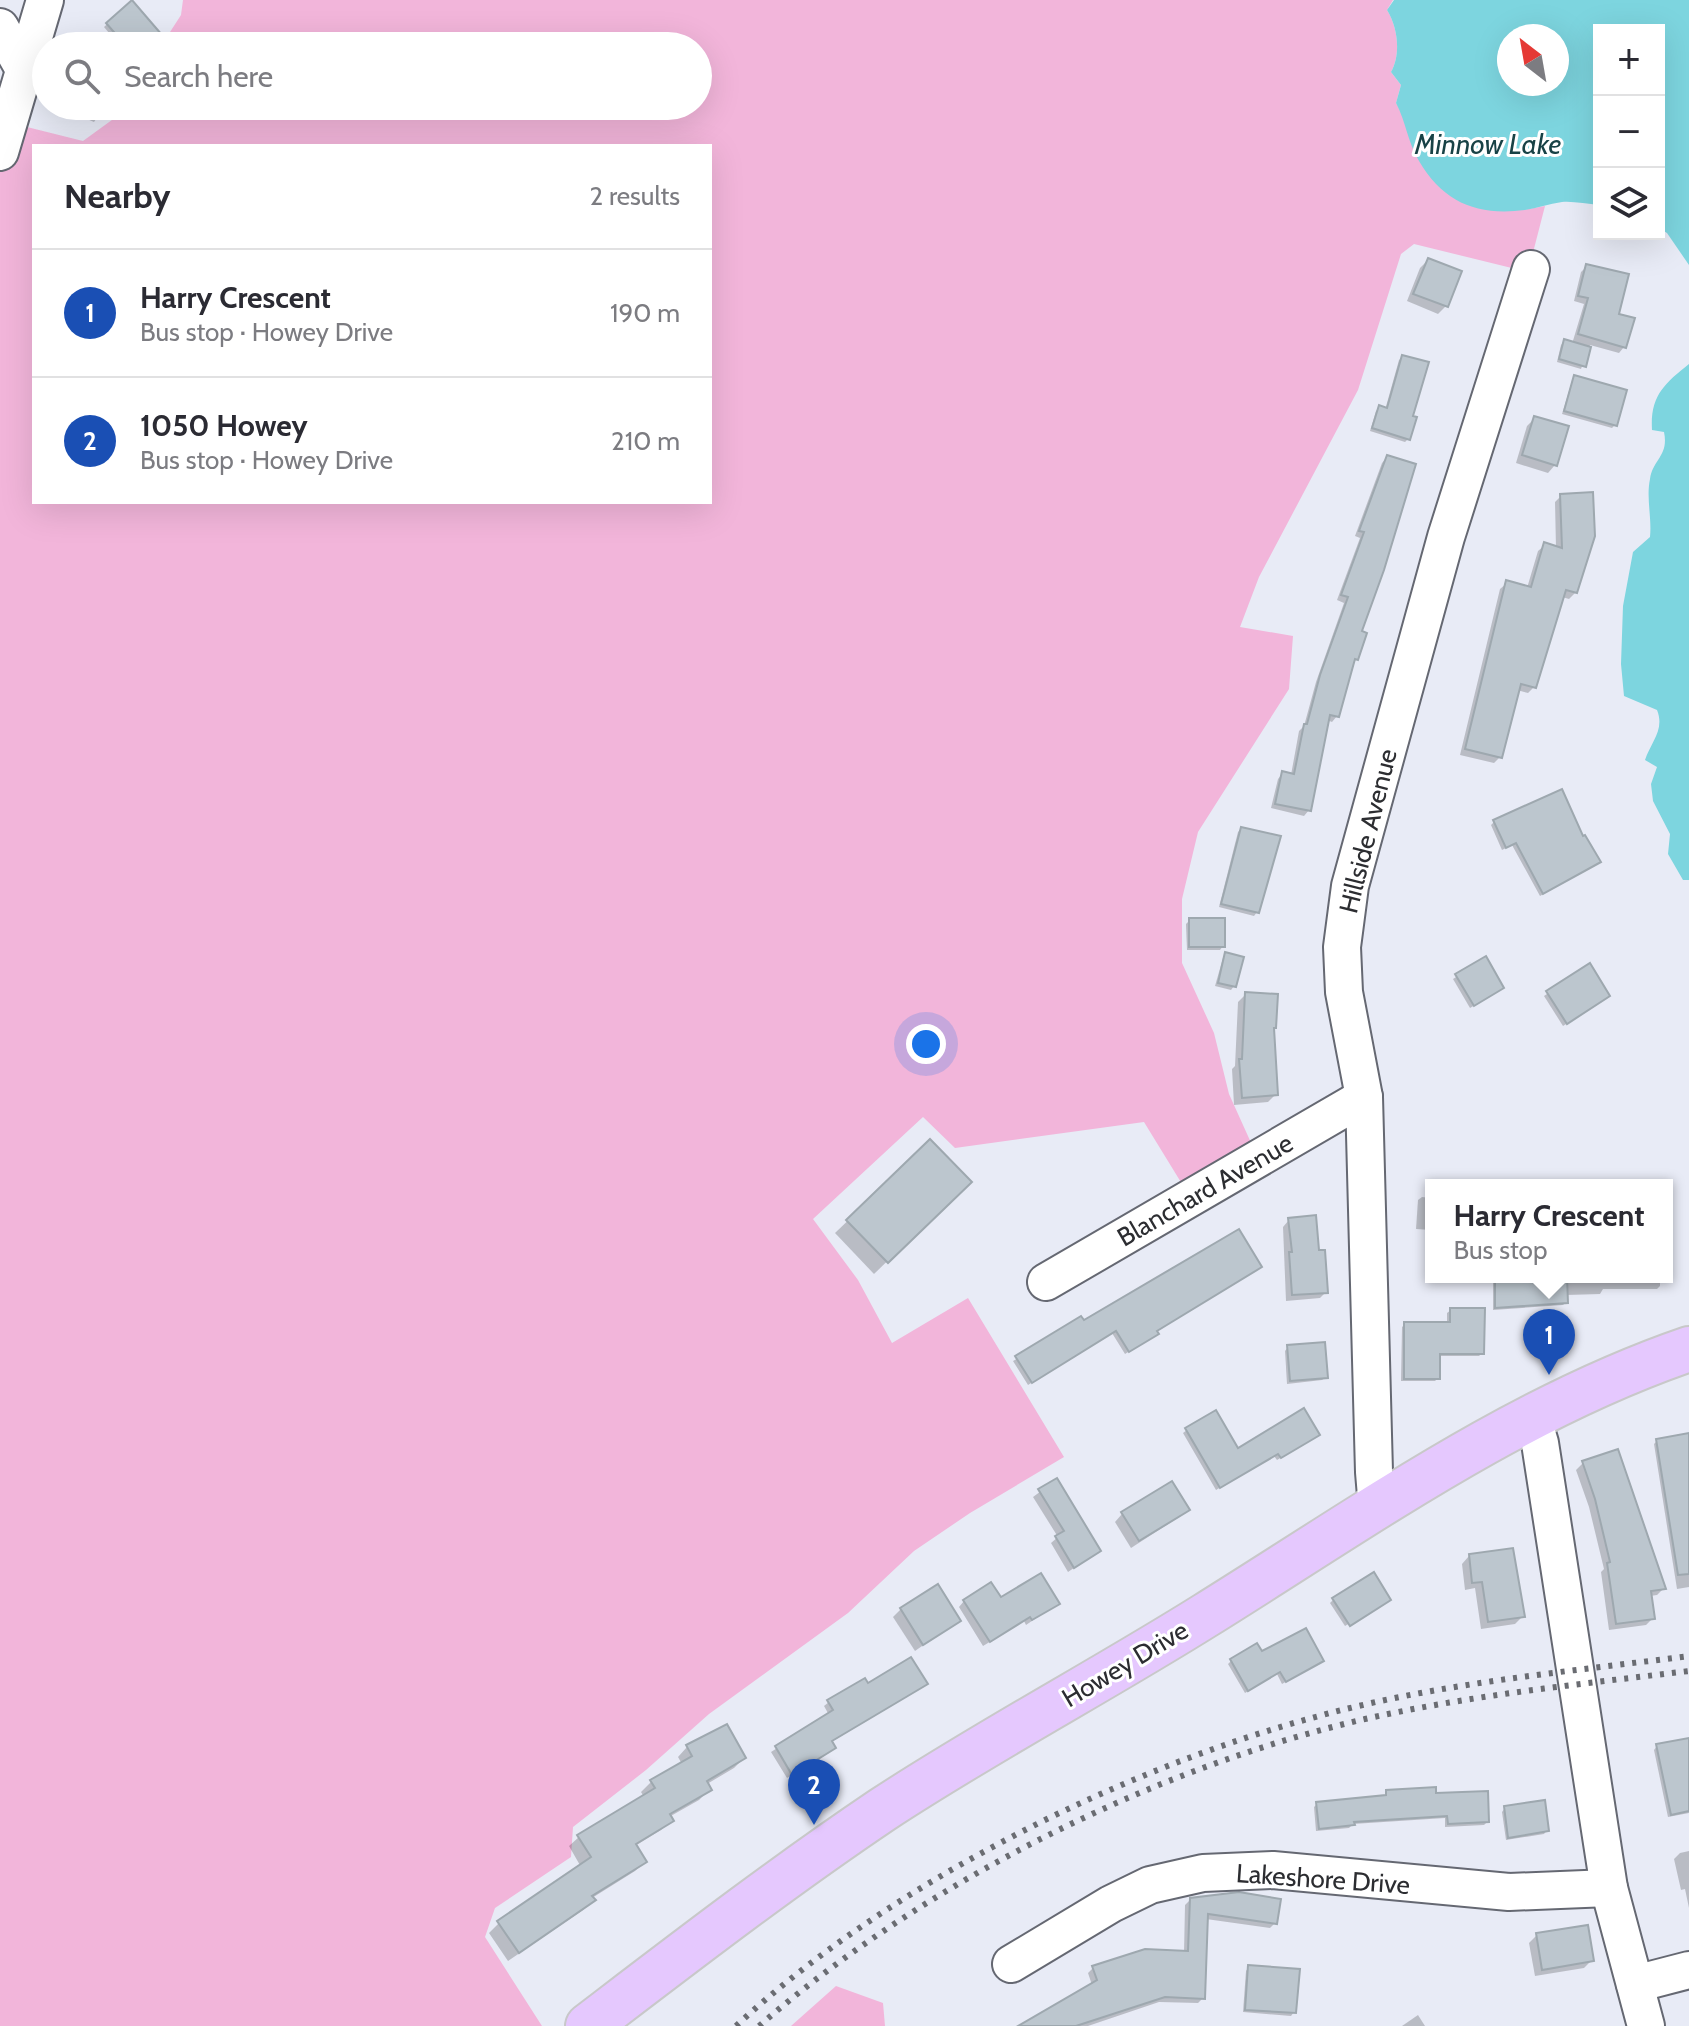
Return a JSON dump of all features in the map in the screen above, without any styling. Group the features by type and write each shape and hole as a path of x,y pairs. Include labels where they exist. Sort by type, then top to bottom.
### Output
{"main road":[{"name":"Howey Drive","path":"588,2026 751,1903 884,1809 1164,1641 1472,1449 1604,1381 1689,1349"}],"street":[{"path":"36,32 45,0"},
{"path":"0,27 25,71"},
{"path":"0,152 32,46"},
{"name":"Hillside Avenue","path":"1377,1508 1364,1097 1344,992 1342,947 1350,886 1446,537 1531,269"},
{"name":"Blanchard Avenue","path":"1046,1282 1364,1097"},
{"path":"1532,1416 1540,1443 1609,1888 1646,2026"},
{"name":"Lakeshore Drive","path":"1011,1964 1111,1904 1150,1885 1203,1873 1273,1870 1509,1892 1609,1888"},
{"path":"1635,1984 1689,1970"}],"shaded area":[{"path":"183,0 1393,0 1387,10 1397,41 1391,72 1401,85 1396,103 1406,122 1410,140 1523,210 1545,206 1528,272 1414,244 1401,254 1358,390 1259,577 1240,627 1293,636 1289,689 1198,832 1182,899 1182,963 1214,1033 1229,1094 1257,1156 1190,1197 1144,1122 955,1148 923,1117 813,1219 858,1280 892,1343 968,1298 1064,1457 970,1513 914,1551 848,1613 709,1714 646,1770 573,1827 571,1857 495,1908 485,1937 542,2026 0,2026 0,144 7,122 83,141 112,120 712,120 712,32 170,32 181,15"},
{"path":"836,1986 883,2003 885,2026 791,2026"}],"water":[{"name":"Minnow Lake","path":"1394,0 1689,0 1689,265 1665,232 1665,24 1593,24 1593,204 1562,202 1508,211 1477,208 1451,197 1439,187 1415,154 1396,103 1401,85 1391,72 1396,57 1394,25 1387,10"},
{"path":"1689,364 1689,880 1683,880 1668,854 1670,834 1653,801 1651,784 1657,767 1645,760 1658,730 1657,710 1624,696 1621,664 1623,606 1633,552 1650,537 1650,479 1663,452 1665,440 1664,432 1652,430 1653,408 1660,392"}],"building":[{"path":"132,0 159,32 114,32 106,23"},
{"path":"1428,258 1462,271 1448,307 1413,294"},
{"path":"1586,264 1629,274 1619,314 1635,318 1626,348 1578,334 1588,298 1578,296"},
{"path":"1564,339 1591,347 1586,367 1559,359"},
{"path":"1402,355 1429,362 1413,416 1417,417 1410,440 1372,428 1379,405 1387,408"},
{"path":"1574,375 1627,390 1617,426 1564,411"},
{"path":"1534,416 1569,426 1557,466 1522,455"},
{"path":"1387,455 1416,464 1362,631 1367,633 1358,660 1355,659 1339,717 1330,715 1311,811 1275,804 1282,771 1294,774 1304,724 1307,724 1320,675 1348,597 1341,595 1364,532 1359,531"},
{"path":"1593,492 1595,536 1577,593 1566,590 1536,688 1521,684 1502,758 1465,749 1506,580 1531,587 1544,542 1562,548 1560,494"},
{"path":"1562,789 1583,836 1601,862 1543,894 1516,843 1506,848 1493,820"},
{"path":"1241,827 1281,836 1259,913 1221,904"},
{"path":"1189,918 1225,918 1225,947 1189,947"},
{"path":"1225,952 1244,957 1236,987 1218,983"},
{"path":"1486,956 1504,988 1474,1006 1455,974"},
{"path":"1590,963 1610,996 1567,1024 1546,991"},
{"path":"1245,992 1278,994 1274,1028 1278,1095 1242,1098 1239,1059 1242,1059"},
{"path":"930,1139 972,1182 888,1263 846,1220"},
{"path":"1316,1215 1319,1250 1325,1250 1328,1293 1292,1295 1288,1218"},
{"path":"1239,1229 1262,1267 1157,1331 1159,1334 1129,1352 1116,1331 1032,1383 1015,1356 1081,1316 1084,1320"},
{"path":"1495,1283 1567,1283 1568,1303 1495,1308"},
{"path":"1450,1308 1485,1308 1484,1354 1440,1354 1440,1379 1404,1379 1404,1322 1450,1322"},
{"path":"1325,1342 1328,1378 1290,1381 1287,1345"},
{"path":"1304,1408 1320,1435 1281,1458 1278,1454 1220,1488 1185,1428 1216,1410 1238,1448"},
{"path":"1689,1433 1689,1574 1678,1575 1656,1439"},
{"path":"1618,1449 1666,1589 1651,1591 1655,1619 1616,1624 1607,1563 1610,1562 1582,1461"},
{"path":"1057,1478 1101,1551 1074,1568 1055,1536 1064,1531 1038,1489"},
{"path":"1172,1481 1190,1510 1139,1541 1121,1512"},
{"path":"1513,1548 1525,1617 1488,1622 1482,1582 1472,1583 1469,1554"},
{"path":"1374,1572 1391,1600 1350,1626 1332,1598"},
{"path":"1041,1573 1060,1604 1032,1620 1030,1617 990,1642 963,1600 991,1582 1001,1597"},
{"path":"938,1584 961,1621 923,1645 900,1608"},
{"path":"1306,1628 1324,1661 1286,1682 1280,1672 1248,1691 1230,1659 1257,1643 1262,1651"},
{"path":"911,1657 928,1684 832,1741 836,1748 792,1775 775,1746 833,1710 827,1700 865,1678 868,1683"},
{"path":"727,1724 746,1758 707,1781 712,1790 670,1814 674,1821 636,1844 647,1862 592,1896 596,1900 519,1953 497,1921 591,1857 577,1835 655,1788 650,1780 692,1756 686,1745"},
{"path":"1689,1738 1689,1811 1671,1815 1656,1744"},
{"path":"1436,1787 1436,1793 1488,1791 1489,1822 1448,1824 1447,1816 1354,1822 1355,1825 1319,1829 1316,1802 1386,1795 1386,1790"},
{"path":"1545,1800 1549,1831 1508,1838 1504,1806"},
{"path":"1239,1892 1281,1899 1277,1924 1208,1914 1205,1999 1165,1997 1076,2026 1018,2026 1097,1980 1092,1966 1145,1949 1188,1951 1190,1898"},
{"path":"1588,1925 1594,1961 1542,1970 1536,1933"},
{"path":"1248,1965 1300,1969 1296,2013 1245,2010"}],"railway":[{"path":"736,2026 796,1974 934,1880 1087,1800 1165,1767 1319,1716 1410,1695 1689,1656"},
{"path":"759,2026 823,1974 967,1879 1044,1837 1123,1800 1204,1768 1285,1740 1365,1719 1446,1703 1689,1671"}],"place":[{"name":"Harry Crescent","path":"1549,1375"},
{"name":"1050 Howey","path":"814,1825"}]}
